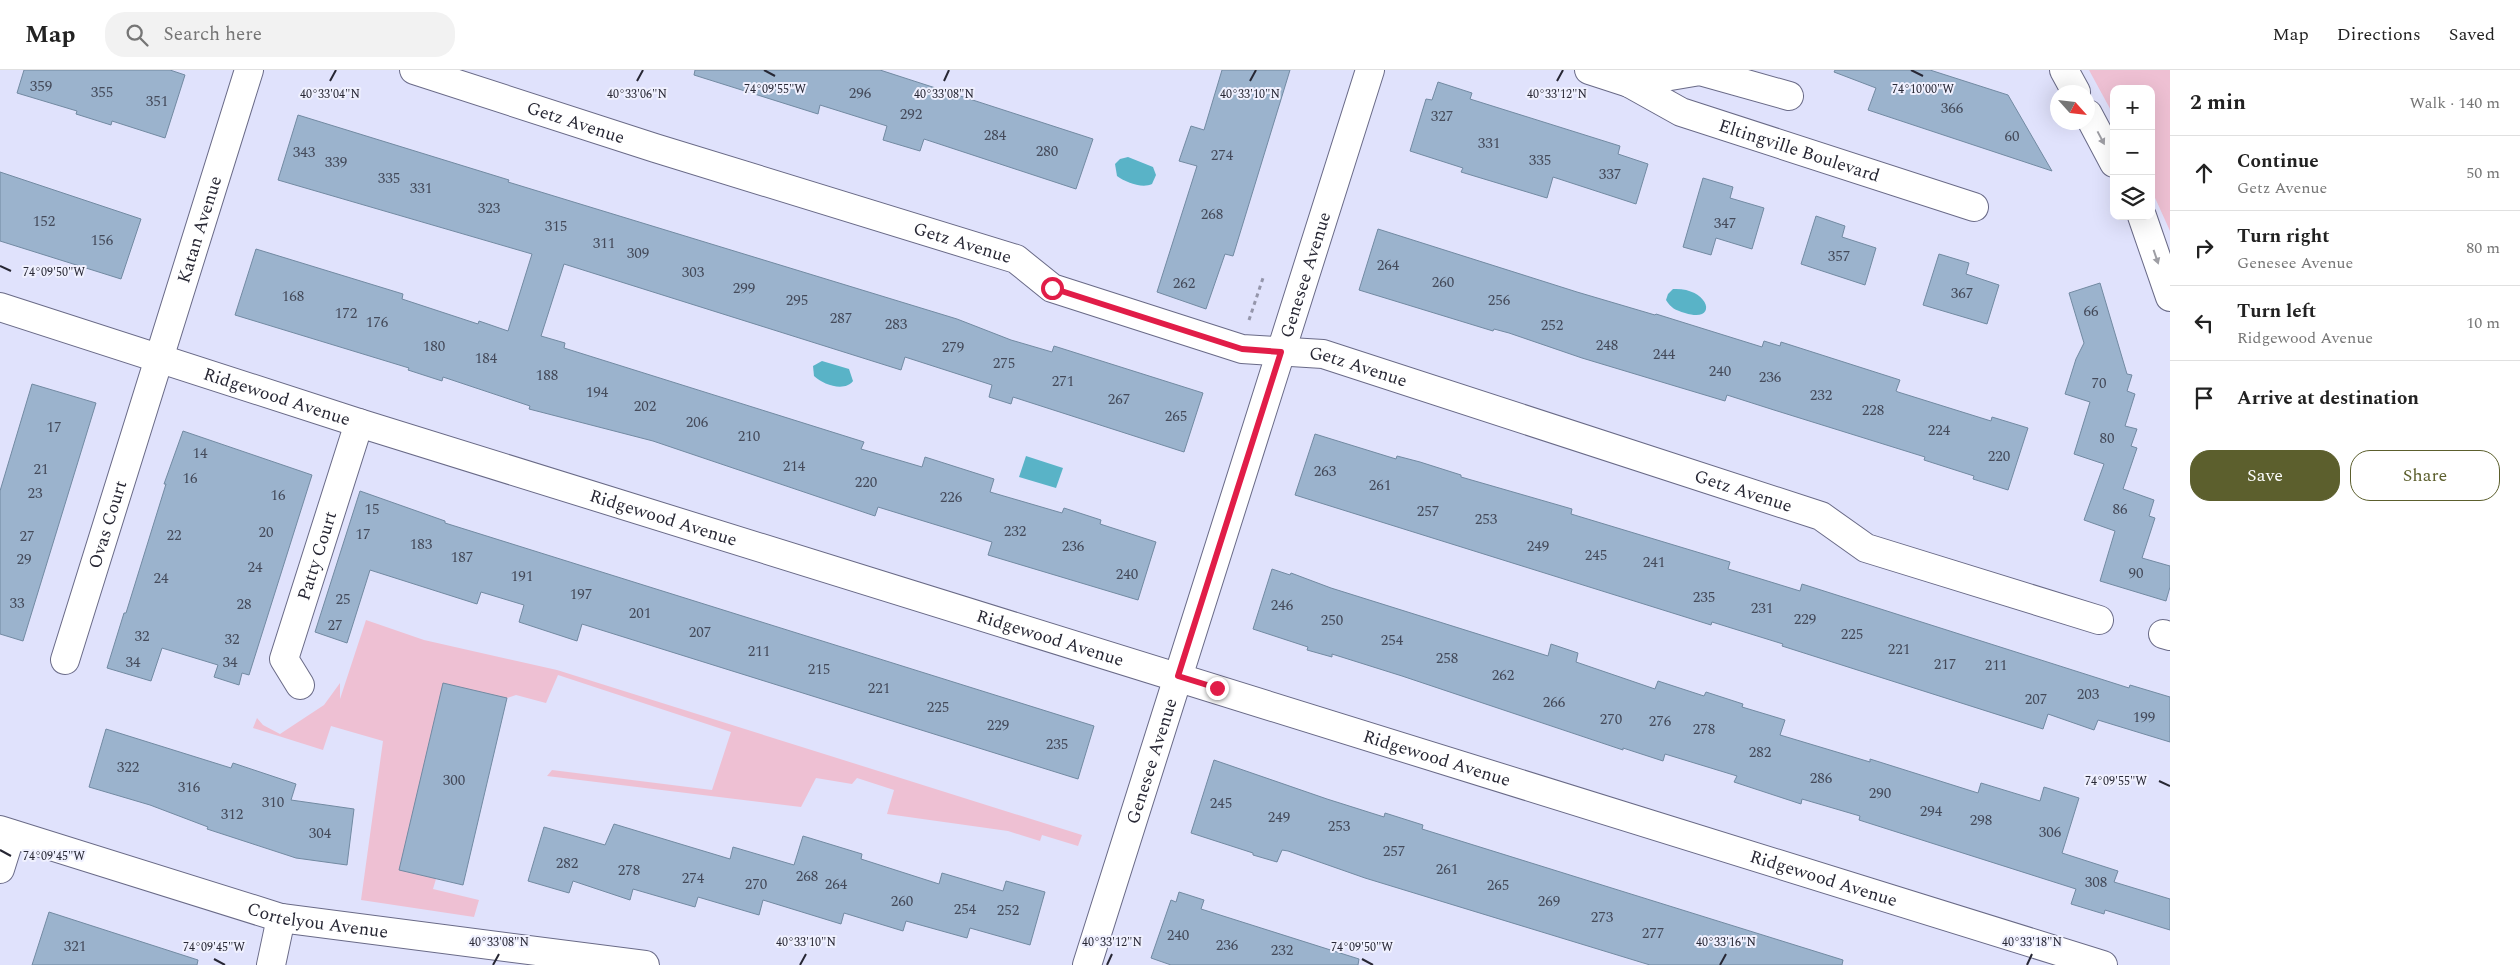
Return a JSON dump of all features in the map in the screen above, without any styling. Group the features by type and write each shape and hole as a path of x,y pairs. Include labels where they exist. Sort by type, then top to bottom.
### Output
{"street":[{"name":"Katan Avenue","path":"150,388 249,70"},
{"name":"Getz Avenue","path":"414,70 655,148 1016,259 1052,288 1242,349 1323,354 1821,516 1866,548 2099,620"},
{"name":"Genesee Avenue","path":"1087,965 1370,70"},
{"name":"Eltingville Boulevard","path":"1589,70 1629,83 1681,112 1974,207"},
{"path":"2064,70 2072,85"},
{"name":"Eltingville Boulevard","path":"1629,83 1700,71 1789,96"},
{"path":"2095,127 2110,155"},
{"path":"2143,220 2170,297"},
{"name":"Ridgewood Avenue","path":"0,307 359,423 2103,965"},
{"name":"Ovas Court","path":"65,660 150,388"},
{"name":"Patty Court","path":"300,686 284,659 359,423"},
{"path":"0,869 6,832"},
{"name":"Cortelyou Avenue","path":"6,832 281,918 645,965"},
{"path":"272,965 281,918"}],"path":[{"path":"1246,328 1264,275"}],"shaded area":[{"path":"2089,70 2170,70 2170,231 2155,198 2155,85 2110,85 2110,109"},
{"path":"366,620 424,640 557,670 1082,835 1078,846 1042,835 1040,841 1008,831 887,814 894,790 857,778 852,784 816,778 801,807 547,776 552,770 712,790 731,732 558,675 546,703 516,695 507,698 436,879 433,889 479,900 474,917 361,900 383,741 331,726 323,750 253,728 257,718 263,725 280,734 324,705 340,683 340,699"}],"water":[{"path":"1128,157 1153,167 1156,175 1152,184 1143,186 1117,176 1115,164 1120,159"},
{"path":"1673,289 1695,293 1706,304 1706,310 1703,314 1696,315 1674,308 1666,300 1668,294"},
{"path":"822,361 849,369 853,381 840,387 818,379 814,376 813,366"},
{"path":"1026,456 1063,468 1056,488 1019,477"}],"building":[{"path":"24,70 170,70 185,75 165,138 112,121 111,125 76,114 77,111 17,93"},
{"path":"695,70 880,70 1093,139 1076,189 924,139 920,151 883,140 887,126 820,105 818,114 694,75"},
{"path":"1222,70 1290,70 1233,256 1225,254 1206,309 1157,292 1197,166 1179,161 1191,126 1204,130"},
{"path":"1835,70 1930,70 2008,95 2052,171 1868,110 1876,88 1834,72"},
{"path":"1438,82 1472,93 1470,99 1620,146 1618,154 1648,164 1636,204 1553,177 1547,198 1461,172 1463,168 1410,151 1426,99 1432,100"},
{"path":"298,115 509,180 508,182 957,319 1011,340 1052,352 1054,346 1203,393 1184,452 1013,397 1011,404 989,397 992,385 905,357 901,370 564,264 541,336 565,343 564,348 864,442 861,449 922,467 925,457 994,479 990,492 1062,513 1064,508 1101,520 1100,524 1156,542 1138,600 988,555 992,542 878,507 875,516 653,441 529,409 530,406 443,377 442,381 408,370 409,368 235,315 256,249 403,294 402,299 478,324 479,321 508,331 532,254 278,180"},
{"path":"0,172 141,219 121,279 0,241"},
{"path":"1703,178 1733,187 1730,198 1764,208 1752,249 1716,238 1711,255 1683,247"},
{"path":"1816,216 1845,226 1842,237 1876,248 1865,285 1801,264"},
{"path":"1378,229 1577,292 1762,347 1764,341 1780,346 1781,342 1900,380 1896,391 1898,392 1991,421 1992,417 2028,428 2008,490 1973,479 1974,476 1924,460 1925,457 1727,395 1725,401 1582,358 1509,333 1494,329 1493,331 1359,290"},
{"path":"1939,254 1969,263 1966,274 1999,285 1987,324 1923,305"},
{"path":"2100,283 2127,374 2132,375 2127,391 2135,394 2125,426 2137,429 2131,446 2137,448 2123,489 2154,500 2149,516 2155,518 2142,558 2170,566 2170,587 2166,601 2100,581 2115,531 2084,520 2104,464 2074,454 2090,402 2065,394 2076,359 2084,343 2069,293"},
{"path":"32,384 96,403 23,641 0,634 0,491"},
{"path":"183,431 312,475 249,675 242,673 239,685 214,677 218,665 162,648 151,681 107,668 166,484 164,484"},
{"path":"1315,434 1396,459 1397,456 1420,462 1461,475 1461,477 1572,509 1571,514 1730,562 1728,569 1800,591 1802,584 2129,688 2130,685 2170,697 2170,742 2098,720 2094,730 2048,714 2043,729 1782,646 1783,644 1712,622 1711,625 1295,495"},
{"path":"360,491 445,521 445,523 1094,726 1078,779 582,624 577,641 519,622 524,605 481,592 477,604 370,570 347,643 315,632"},
{"path":"1272,569 1290,575 1291,573 1331,588 1548,656 1551,644 1578,653 1576,662 1655,689 1658,681 1704,696 1706,692 1743,704 1742,707 1785,720 1780,735 1870,762 1870,759 1978,793 1981,783 2040,801 2044,787 2079,798 2062,853 2118,871 2114,882 2170,899 2170,930 2105,910 2104,914 2071,904 2076,889 1859,820 1860,816 1802,799 1801,804 1734,782 1737,776 1665,754 1663,761 1623,748 1623,750 1402,676 1332,654 1332,657 1307,650 1308,647 1253,629"},
{"path":"443,683 507,698 463,885 399,870"},
{"path":"106,729 231,768 233,763 296,784 291,800 354,809 347,865 296,858 207,829 208,827 150,805 89,787"},
{"path":"1214,760 1327,799 1384,817 1385,813 1423,825 1422,829 1843,960 1842,965 1650,965 1365,878 1288,851 1282,850 1277,862 1253,855 1253,853 1191,833"},
{"path":"614,824 730,859 733,847 794,865 803,836 862,854 861,859 939,884 942,873 1003,891 1006,881 1045,892 1030,945 970,928 967,938 906,921 903,931 844,913 841,924 763,900 759,915 698,897 695,907 633,889 630,900 573,881 569,893 528,881 544,827 605,845"},
{"path":"1179,892 1204,900 1201,909 1359,959 1358,965 1171,965 1151,958 1171,900 1176,902"},
{"path":"49,912 198,960 197,965 32,965"}],"route":[{"path":"1052,288 1242,349 1281,352 1178,676 1217,688"}]}
